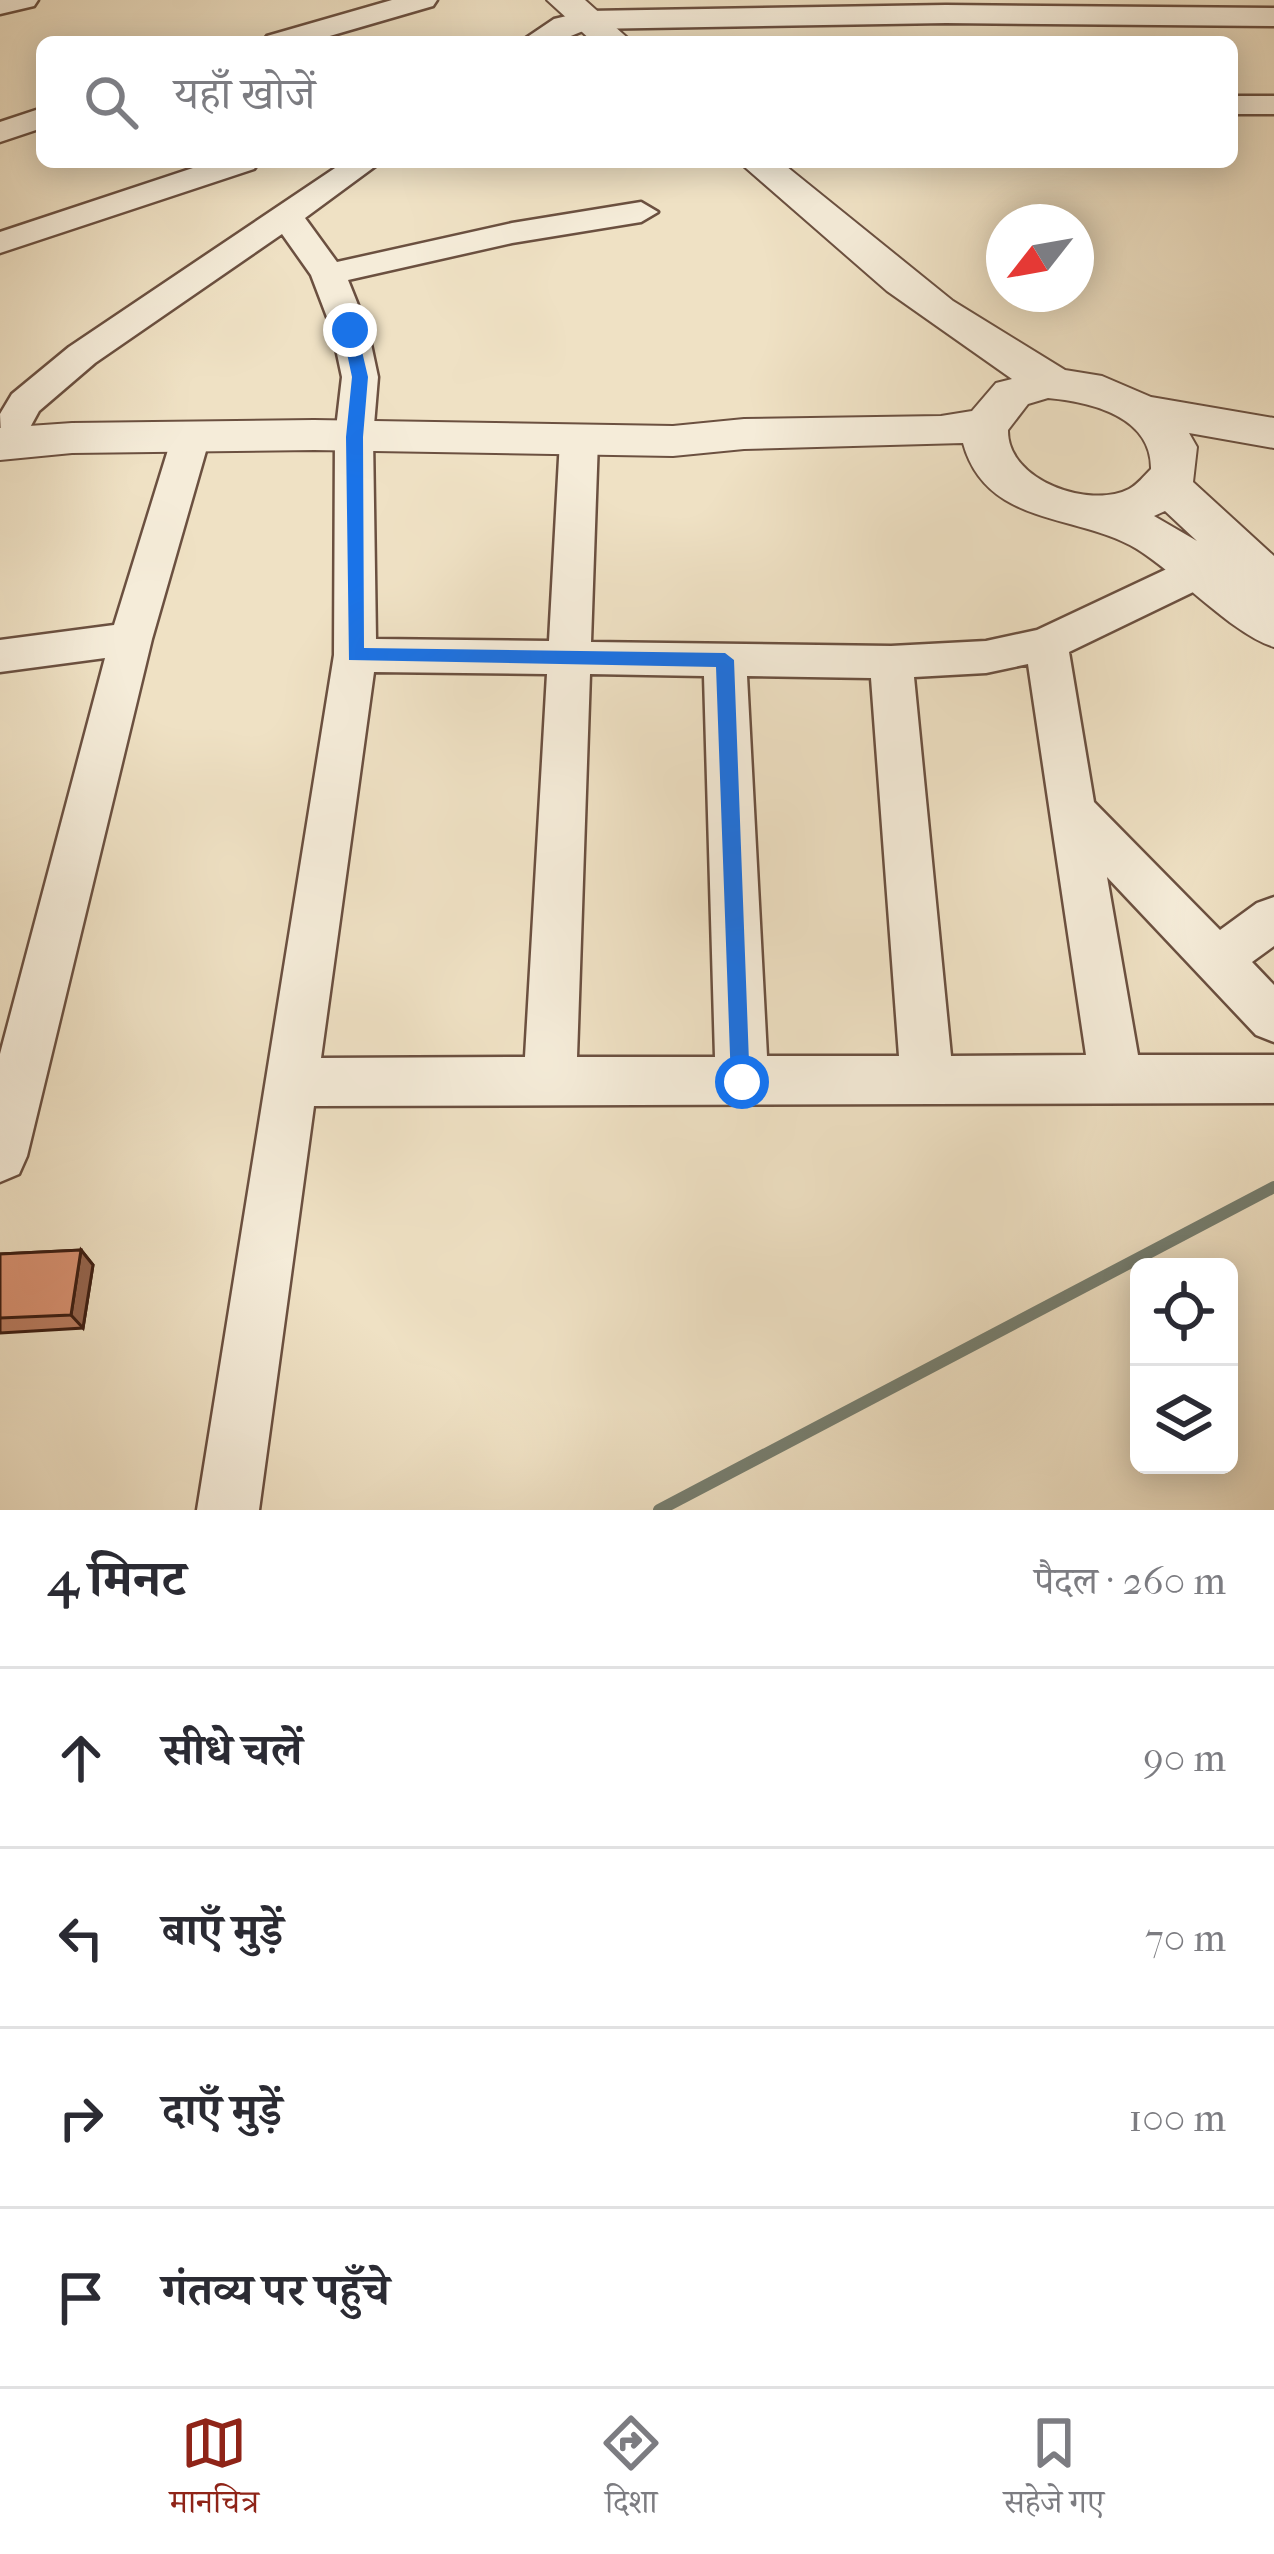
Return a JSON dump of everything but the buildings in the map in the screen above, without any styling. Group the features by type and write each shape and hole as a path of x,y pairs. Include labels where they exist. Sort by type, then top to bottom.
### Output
{"street":[{"path":"0,5 24,0"},
{"path":"291,36 352,9 423,0"},
{"path":"535,0 575,28 818,8 1150,8 1274,13"},
{"path":"1258,0 1274,13"},
{"path":"1238,105 1274,105"},
{"path":"0,243 225,168"},
{"path":"1,444 26,403 82,356 356,168"},
{"path":"733,168 993,414"},
{"path":"1,444 191,437 673,441 902,459 963,470 1070,510 1104,512 1147,501 1169,479 1174,452 1165,430 1147,411 1120,395 1056,384 1001,356 944,316 765,168"},
{"path":"328,274 512,233 641,212"},
{"path":"228,1510 355,655 354,437 360,377 350,330 328,274 286,215"},
{"path":"673,441 744,434 941,431 993,414 1023,390 1056,384"},
{"path":"1147,411 1274,433"},
{"path":"993,414 985,446 998,471 1020,490"},
{"path":"0,1156 131,639 191,437"},
{"path":"550,1082 579,440"},
{"path":"1169,479 1274,461"},
{"path":"1169,479 1274,585"},
{"path":"1104,512 1202,570 1274,628"},
{"path":"355,655 891,662 986,657 1046,644 1202,570"},
{"path":"0,656 131,639"},
{"path":"1046,644 1116,1079"},
{"path":"725,660 742,1082"},
{"path":"891,662 927,1081"},
{"path":"1072,809 1274,1019"},
{"path":"1217,960 1274,918"},
{"path":"292,1082 1274,1078"}],"waterway":[{"path":"659,1510 1274,1187"}],"route":[{"path":"350,330 360,377 354,437 355,655 725,660 742,1082"}]}
